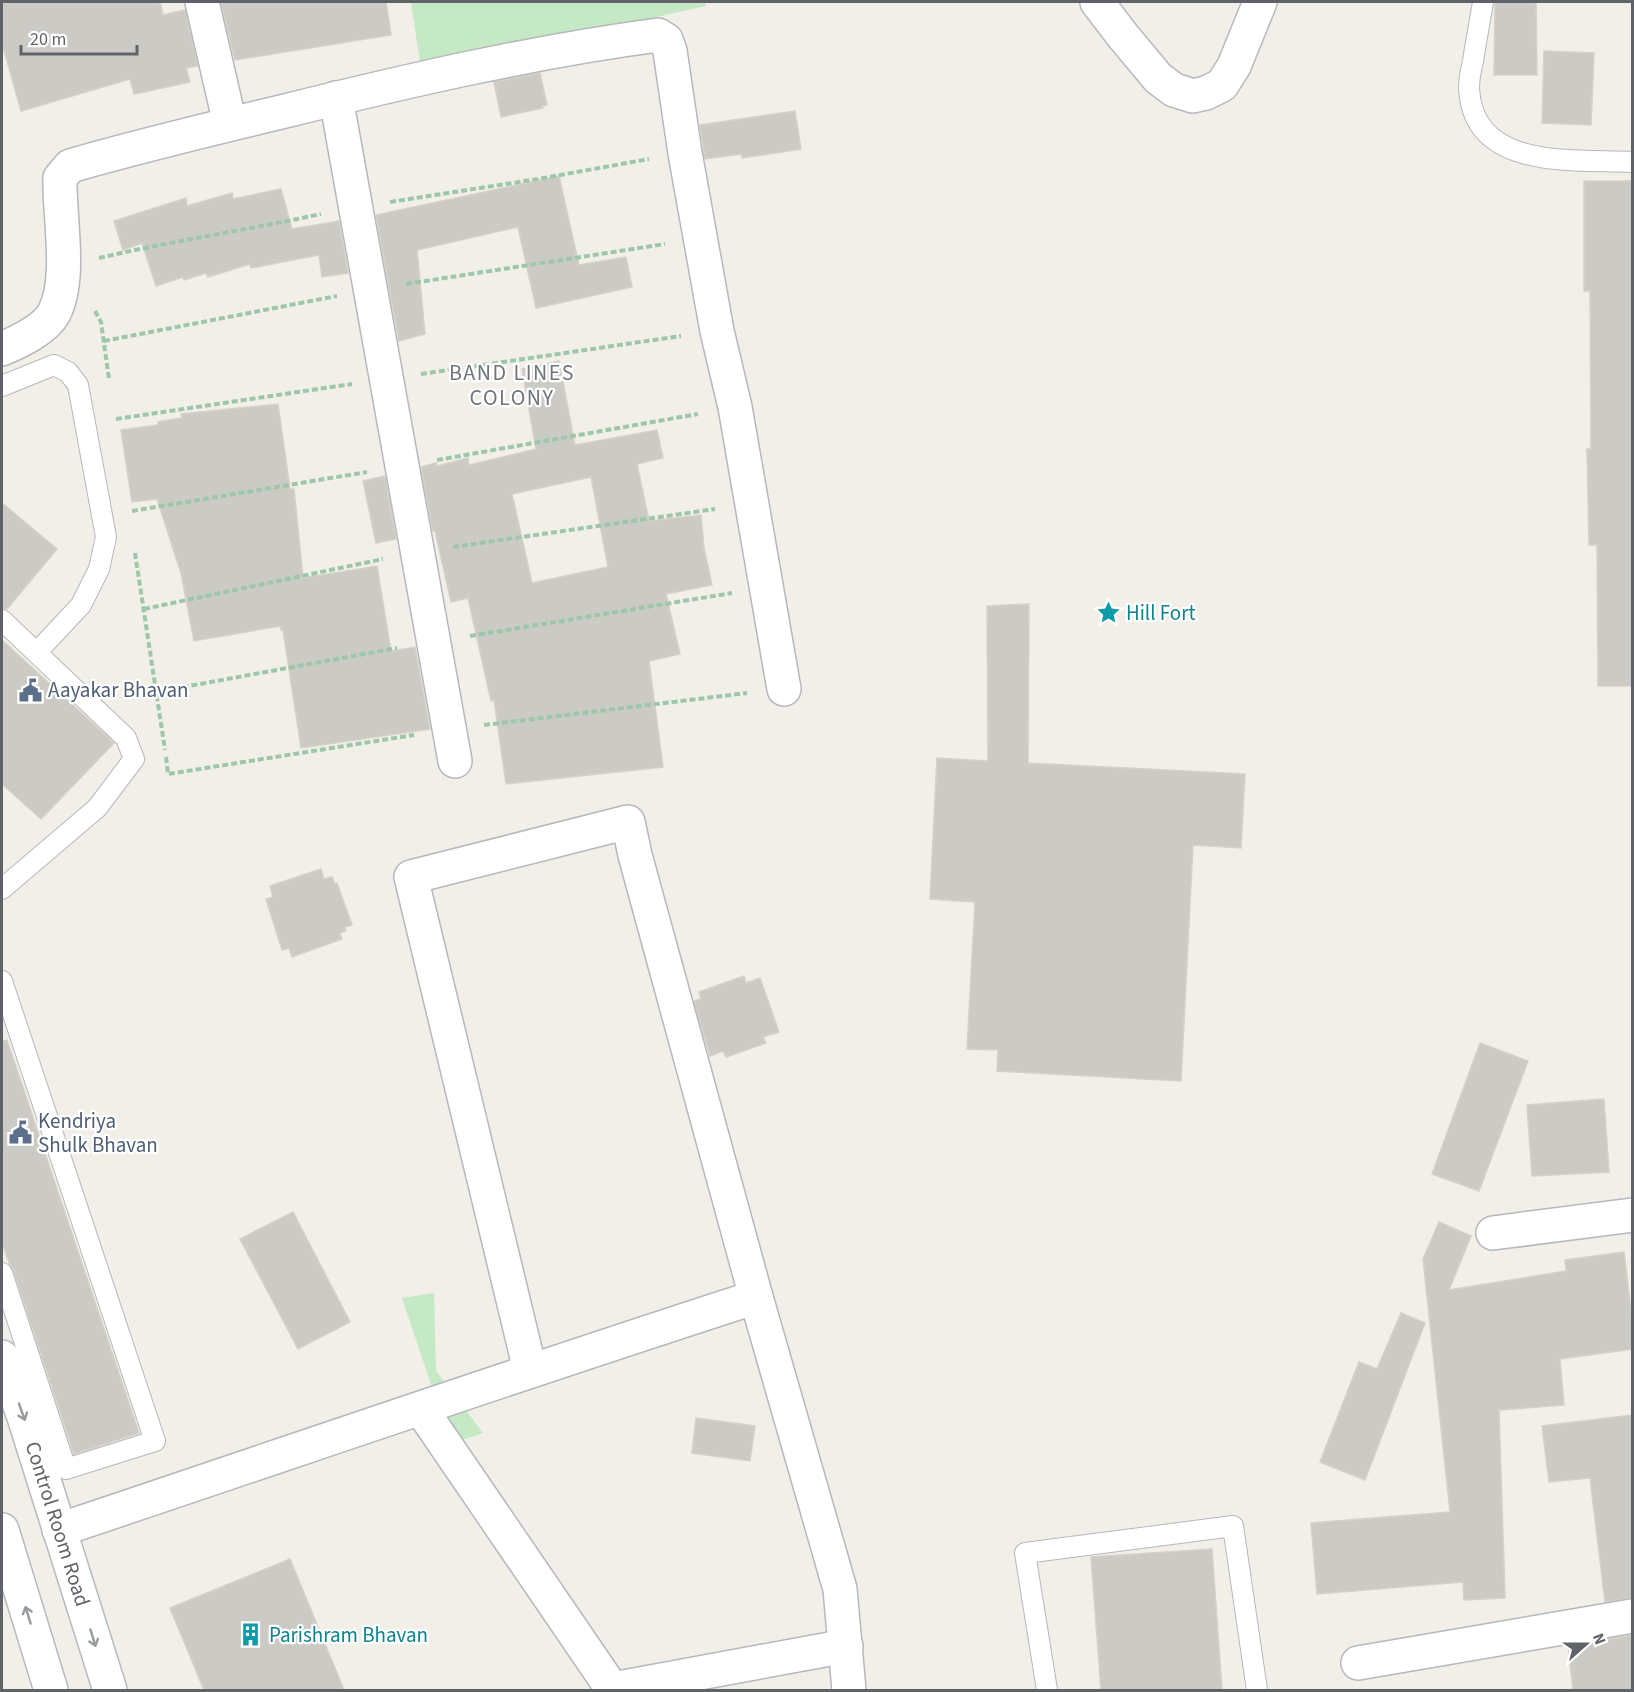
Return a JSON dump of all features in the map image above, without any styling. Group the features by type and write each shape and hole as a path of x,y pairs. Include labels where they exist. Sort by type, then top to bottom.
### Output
{"street":[{"path":"202,2 230,124"},
{"path":"1097,2 1158,78 1174,90 1193,96 1206,93 1222,85 1234,66 1260,2"},
{"path":"2,349 31,336 54,314 64,281 60,178 70,166 230,124 497,61 658,35 666,40 670,51 685,153 717,331 735,407 784,689"},
{"path":"336,98 455,761"},
{"path":"530,1370 411,877 628,822 634,855 756,1297 840,1589 849,1690"},
{"path":"1493,1233 1632,1215"},
{"path":"59,1530 421,1409 530,1370 756,1297"},
{"name":"Control Room Road","path":"2,1357 24,1417 53,1473 59,1530 110,1690"},
{"path":"421,1409 613,1690 846,1646"},
{"path":"4,1549 51,1690"},
{"path":"1358,1663 1632,1616"}],"lane":[{"path":"1483,2 1469,85 1471,106 1480,127 1503,147 1534,158 1632,162"},
{"path":"2,386 54,365 68,372 78,385 106,537 99,569 81,605 38,652"},
{"path":"2,620 126,738 134,759 97,808 2,889"},
{"path":"2,981 155,1441 53,1473 2,1273"},
{"path":"1047,1690 1025,1553 1233,1526 1257,1690"}],"path":[{"path":"64,281 90,301 101,322 111,386"},
{"path":"114,408 116,419"},
{"path":"134,544 168,774 449,729 784,689"}],"green space":[{"path":"411,2 705,2 706,6 421,69"},
{"path":"434,1293 436,1371 483,1433 451,1444 402,1298"}],"building":[{"path":"2,2 160,2 163,15 185,10 198,66 186,68 190,82 134,94 130,79 21,111 2,43"},
{"path":"221,2 386,2 391,35 235,60"},
{"path":"1495,2 1536,2 1537,75 1494,75"},
{"path":"1544,51 1594,53 1591,125 1542,123"},
{"path":"540,73 547,105 542,106 543,108 501,117 494,82"},
{"path":"795,111 801,149 742,158 742,154 705,159 700,125"},
{"path":"559,176 579,265 626,257 632,287 536,308 518,227 417,250 425,334 399,341 376,215"},
{"path":"1584,181 1632,181 1632,686 1598,686 1597,545 1589,545 1587,449 1591,449 1590,291 1584,291"},
{"path":"281,189 292,229 339,221 348,273 322,277 319,255 251,268 250,264 208,277 206,273 184,280 183,277 156,286 142,243 123,250 114,221 186,198 187,206 232,193 233,199"},
{"path":"559,361 575,445 657,430 663,458 637,464 649,521 701,515 704,548 712,585 666,594 680,654 649,661 663,767 506,784 494,700 491,701 468,598 451,602 435,531 433,531 421,467 436,463 437,466 468,458 469,465 536,449 522,369","holes":["591,477 608,567 532,583 512,494"]},
{"path":"278,404 290,489 294,489 303,578 377,566 391,651 415,647 430,729 301,748 283,630 280,626 194,641 181,573 157,499 132,502 121,430 158,425 158,422 182,418 181,414"},
{"path":"385,476 396,539 376,543 363,481"},
{"path":"2,503 57,549 7,609 2,608"},
{"path":"1029,604 1028,763 1245,774 1241,848 1193,845 1181,1081 997,1071 998,1050 967,1049 975,902 930,899 937,758 988,761 987,606"},
{"name":"Aayakar Bhavan","path":"2,640 114,743 41,819 2,784"},
{"path":"321,869 324,879 332,877 335,884 337,883 352,925 345,927 346,931 340,933 342,939 292,957 289,948 282,950 266,899 273,897 270,886"},
{"path":"744,976 746,983 760,978 779,1032 763,1037 766,1043 726,1057 723,1051 710,1056 694,1001 701,999 699,992"},
{"name":"Kendriya Shulk Bhavan","path":"7,1040 139,1433 74,1454 2,1242 2,1041"},
{"path":"1480,1043 1528,1061 1479,1191 1432,1174"},
{"path":"1604,1099 1609,1172 1532,1176 1527,1105"},
{"path":"293,1212 350,1322 298,1349 240,1239"},
{"path":"1439,1222 1471,1236 1449,1290 1566,1271 1565,1260 1624,1252 1632,1320 1632,1349 1560,1359 1564,1405 1499,1410 1505,1598 1464,1600 1463,1582 1317,1594 1311,1523 1450,1512 1423,1259"},
{"path":"1401,1313 1425,1323 1365,1480 1320,1462 1359,1362 1377,1369"},
{"path":"1632,1415 1632,1598 1605,1602 1590,1478 1549,1482 1542,1426"},
{"path":"696,1418 755,1426 750,1461 692,1453"},
{"path":"1212,1549 1222,1690 1101,1690 1091,1557"},
{"name":"Parishram Bhavan","path":"290,1559 344,1690 204,1690 170,1608"},
{"path":"1632,1635 1632,1690 1573,1690 1568,1646"}],"place":[{"name":"Hill Fort","path":"1108,613"},
{"name":"Aayakar Bhavan","path":"30,690"},
{"name":"Kendriya Shulk Bhavan","path":"20,1133"},
{"name":"Parishram Bhavan","path":"251,1635"}],"district":[{"name":"BAND LINES COLONY","path":"512,386"}]}
